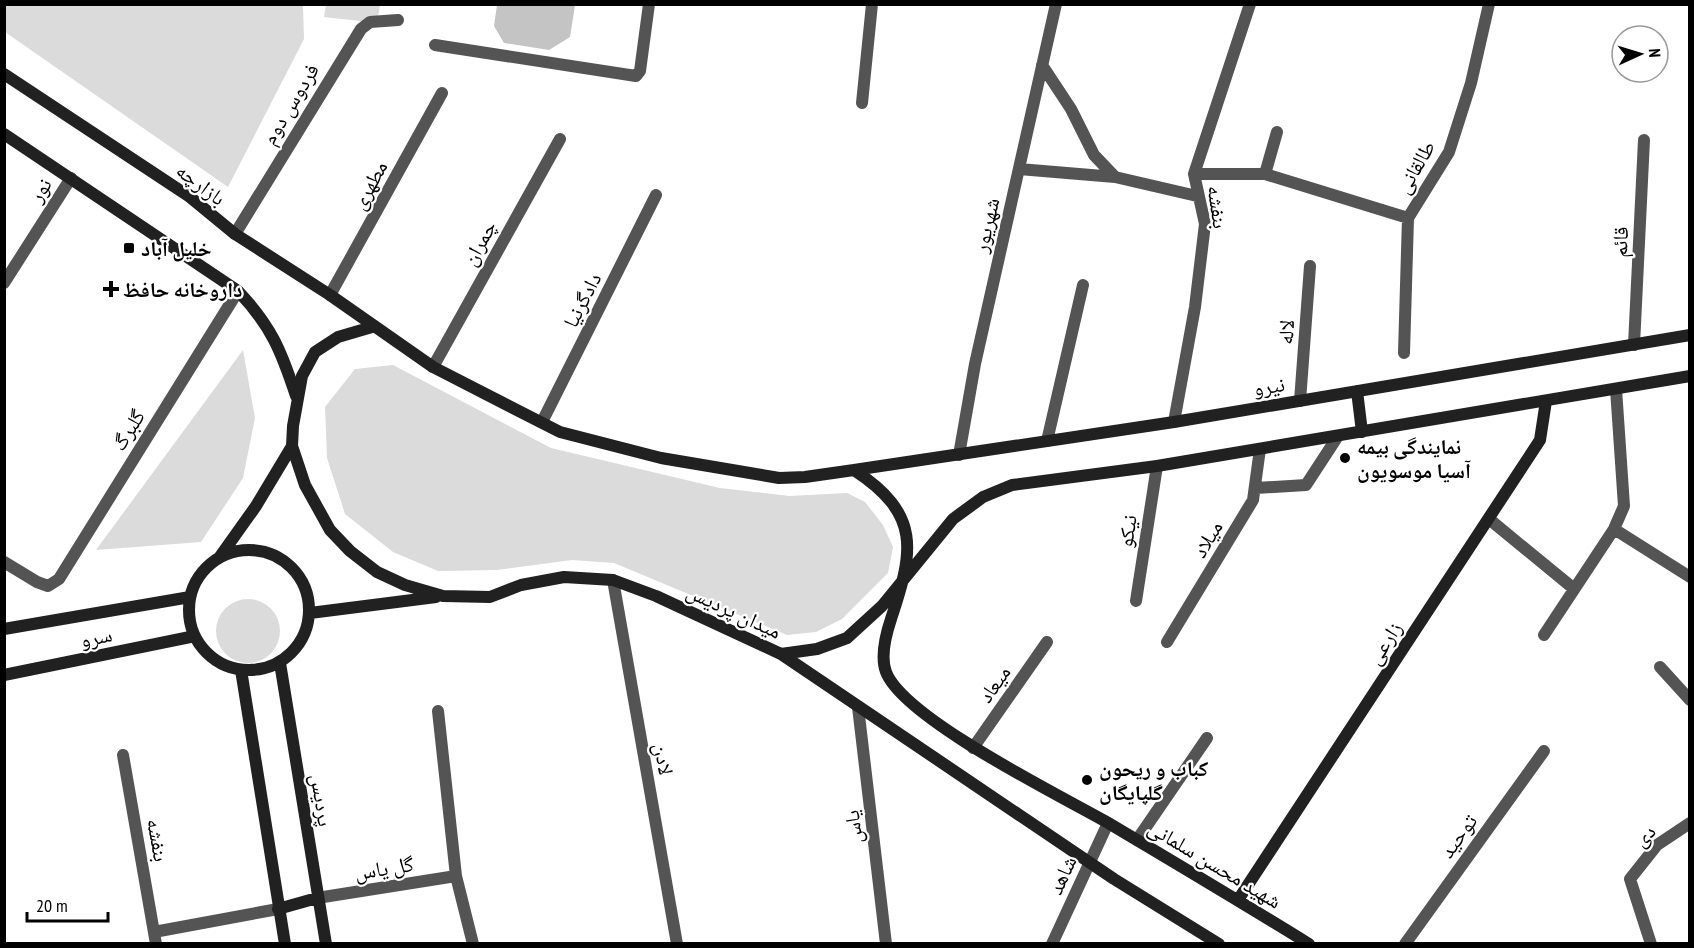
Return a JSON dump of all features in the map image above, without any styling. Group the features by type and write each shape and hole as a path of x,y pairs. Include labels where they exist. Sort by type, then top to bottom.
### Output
{"main road":[{"name":"بازارچه","path":"4,74 190,198 235,234 330,296 372,327"},
{"path":"4,134 238,291 261,316 281,351 296,396"},
{"path":"372,327 433,367 567,435 661,458 755,474 805,477 854,470 877,485 897,508 908,538 905,578"},
{"name":"میدان پردیس","path":"372,327 338,337 315,352 302,376 296,396 292,446 310,494 330,530 350,551 377,572 405,585 442,597 490,597 521,585 564,577 613,580 656,596 781,654 817,649 847,638 882,606 905,578"},
{"name":"نیرو","path":"854,470 1174,422 1689,335"},
{"path":"905,578 953,519 983,497 1012,485 1157,466 1689,376"},
{"path":"1357,391 1362,432"},
{"name":"زارعی","path":"1238,900 1540,440 1546,401"},
{"path":"218,559 247,549 267,552 285,561 299,575 307,593 310,613 300,641 280,663 261,669 241,670 214,658 206,652 195,636 189,617 190,597 198,578 218,559 256,506 292,446"},
{"name":"شهید محسن سلمانی","path":"905,578 884,639 886,672 901,692 973,748 1108,823 1309,944"},
{"name":"سرو","path":"4,629 190,597"},
{"path":"310,613 442,597"},
{"name":"سرو","path":"4,675 195,636"},
{"path":"781,654 1089,863 1219,944"},
{"name":"پردیس","path":"280,663 326,944"},
{"path":"241,670 285,944"},
{"path":"278,909 317,898"}],"street":[{"path":"435,45 636,76 640,71 649,4"},
{"path":"862,104 872,4"},
{"name":"شهریور","path":"959,454 975,364 1056,4"},
{"name":"بنفشه","path":"1174,422 1196,308 1205,224 1194,174 1250,4"},
{"name":"طالقانی","path":"1404,353 1408,218 1449,152 1471,83 1489,4"},
{"name":"فردوس دوم","path":"235,234 361,29 370,22 398,20"},
{"path":"1042,65 1071,109 1094,155 1115,177"},
{"name":"مطهری","path":"330,296 442,93"},
{"path":"1265,174 1277,132"},
{"name":"چمران","path":"433,367 560,139"},
{"name":"قائم","path":"1634,345 1644,140"},
{"path":"1018,169 1115,177 1197,196"},
{"path":"1194,174 1265,174 1408,218"},
{"name":"نور","path":"4,284 71,178"},
{"name":"دادگرنیا","path":"542,422 656,195"},
{"name":"لاله","path":"1300,401 1310,266"},
{"path":"1047,441 1083,285"},
{"name":"گلبرگ","path":"4,562 48,586 59,579 238,291"},
{"path":"1544,635 1614,529 1624,506 1617,389"},
{"path":"1256,488 1306,484 1338,436"},
{"name":"میلاد","path":"1167,642 1253,500 1260,449"},
{"name":"نیکو","path":"1136,601 1157,466"},
{"path":"1489,519 1573,588"},
{"path":"1614,529 1689,578"},
{"name":"لادن","path":"613,580 677,944"},
{"name":"میعاد","path":"973,748 1047,642"},
{"path":"1660,667 1689,700"},
{"name":"یاس","path":"858,707 886,944"},
{"path":"438,711 456,876 473,944"},
{"path":"1137,840 1207,738"},
{"name":"توحید","path":"1405,944 1544,751"},
{"name":"بنفشه","path":"123,755 155,938 278,909"},
{"name":"شاهد","path":"1052,944 1108,823"},
{"name":"دی","path":"1651,944 1630,879 1657,845 1689,823"},
{"name":"گل یاس","path":"317,898 456,876"}],"shaded area":[{"path":"5,4 303,5 304,39 228,187 5,32"},
{"path":"326,5 380,5 377,23 324,17"},
{"path":"243,350 255,418 243,478 201,542 96,550"},
{"path":"393,365 551,448 720,488 789,496 847,493 865,502 883,525 893,547 888,573 842,619 816,632 787,635 614,563 572,560 496,570 438,571 393,552 345,514 327,458 325,407 355,369"},
{"path":"248,599 260,601 271,608 278,619 280,631 278,643 271,654 260,661 248,663 236,661 225,654 218,643 216,631 218,619 225,608 236,601"}],"building":[{"path":"497,5 575,5 570,37 549,50 504,43 494,26"}],"place":[{"name":"خلیل آباد","path":"129,248"},
{"name":"داروخانه حافظ","path":"111,289"},
{"name":"نمایندگی بیمه آسیا موسویون","path":"1345,458"},
{"name":"کباب و ریحون گلپایگان","path":"1087,780"}]}
